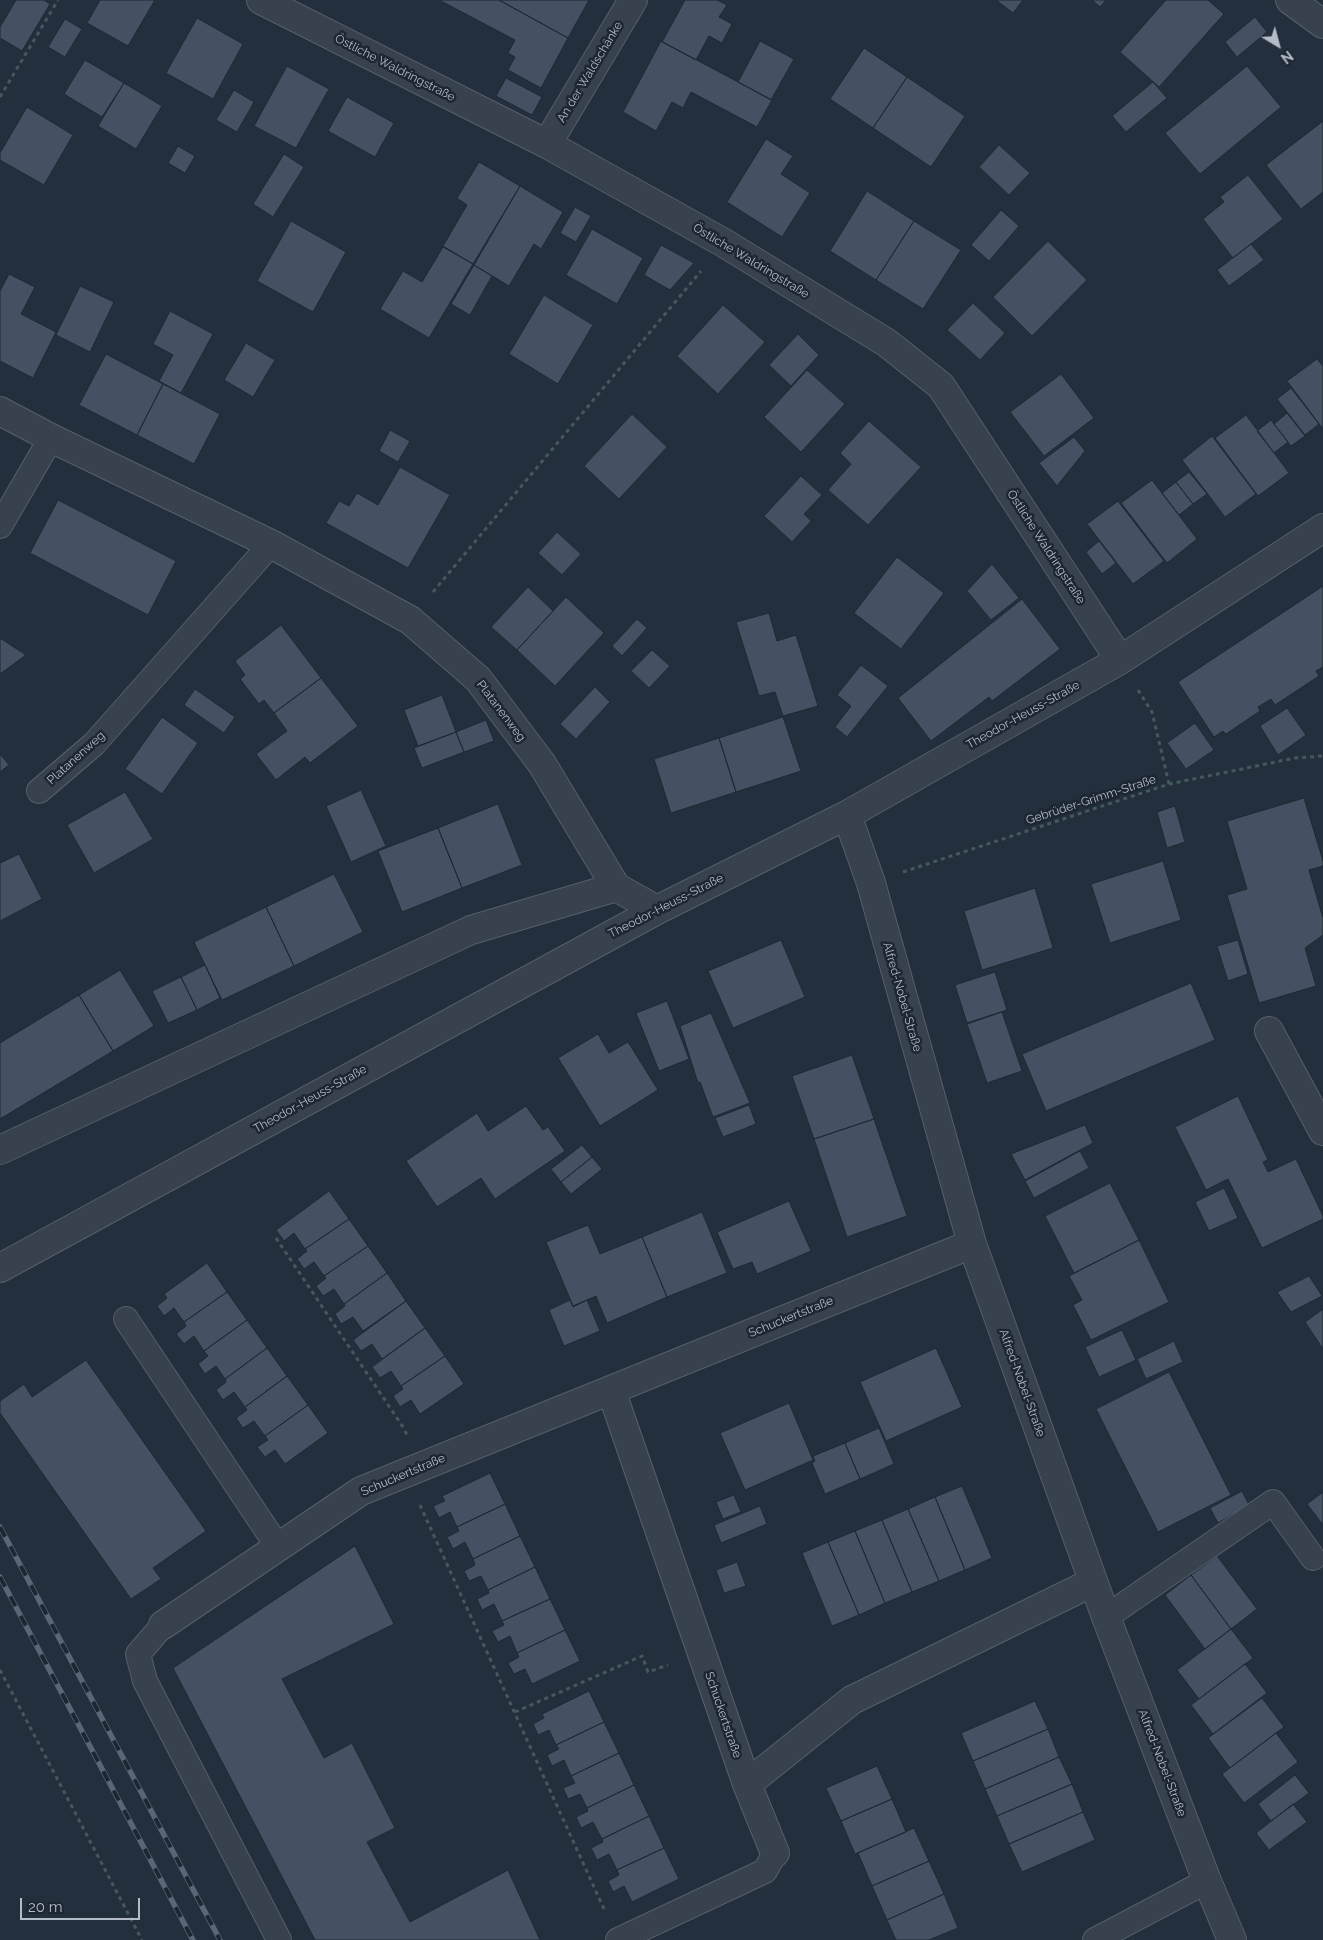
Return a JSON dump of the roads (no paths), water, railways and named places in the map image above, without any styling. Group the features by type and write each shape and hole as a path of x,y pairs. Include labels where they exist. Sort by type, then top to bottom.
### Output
{"street":[{"name":"Östliche Waldringstraße","path":"261,0 547,144 724,243 887,343 941,386 1120,660"},
{"name":"An der Waldschänke","path":"547,144 633,0"},
{"path":"1294,1 1323,24"},
{"name":"Platanenweg","path":"0,410 51,438 271,544 410,620 478,679 542,764 616,888"},
{"name":"Theodor-Heuss-Straße","path":"0,1268 657,910 847,815 1120,660 1323,528"},
{"name":"Alfred-Nobel-Straße","path":"847,815 870,883 972,1244 1106,1617 1207,1882 1232,1940"},
{"path":"0,1150 471,930 616,888 657,910"},
{"path":"1269,1031 1323,1131"},
{"name":"Schuckertstraße","path":"162,1625 361,1491 972,1244"},
{"name":"Schuckertstraße","path":"611,1390 747,1784 775,1853"},
{"path":"747,1784 852,1700 1093,1582"}],"lane":[{"path":"0,526 51,438"},
{"name":"Platanenweg","path":"39,791 94,744 271,544"},
{"path":"126,1319 278,1547"},
{"path":"1106,1617 1273,1502 1313,1558"},
{"path":"162,1625 138,1654 145,1681 279,1940"},
{"path":"618,1940 765,1871 775,1853"},
{"path":"1095,1940 1207,1882"}],"railway":[{"path":"0,1527 220,1940"},
{"path":"0,1577 193,1940"}]}
